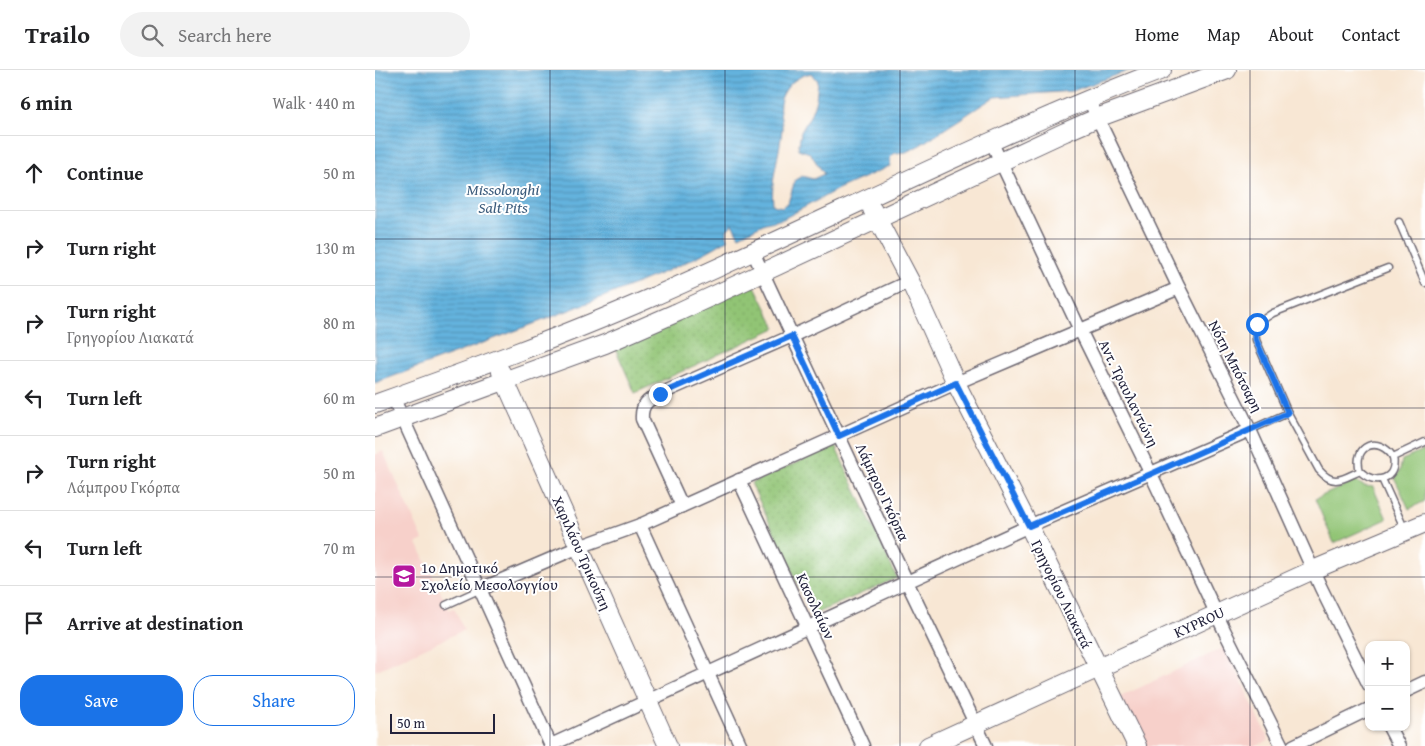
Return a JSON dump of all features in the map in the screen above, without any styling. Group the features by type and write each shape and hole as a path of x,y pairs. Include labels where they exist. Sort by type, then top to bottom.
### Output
{"street":[{"path":"375,404 496,360 622,310 992,143 1162,70"},
{"path":"375,428 605,344 1097,118 1227,70"},
{"name":"Νότη Μπότσαρη","path":"1089,100 1179,288 1250,430 1313,570 1365,677"},
{"name":"Αντ. Τραυλαντώνη","path":"992,143 1216,614 1282,746"},
{"name":"Γρηγορίου Λιακατά","path":"867,199 910,281 956,383 1029,526 1137,746"},
{"name":"Λάμπρου Γκόρπα","path":"753,252 986,746"},
{"path":"682,506 644,424 641,411 645,402 910,281"},
{"path":"481,589 579,547 640,525 956,383 1179,288"},
{"name":"Χαριλάου Τρικούπη","path":"496,360 667,746"},
{"path":"393,397 551,745 1029,526 1250,430"},
{"name":"Κασολαίων","path":"739,480 863,746"},
{"name":"KYPROU","path":"928,746 1313,570 1425,523"},
{"path":"640,525 741,746"},
{"path":"1410,689 1425,682"},
{"path":"1295,746 1365,711"},
{"path":"1391,731 1399,746"}],"lane":[{"path":"1399,222 1425,283"},
{"path":"1360,471 1339,480 1333,481 1325,477 1313,460 1288,413 1256,340 1255,331 1257,324 1273,313 1388,268"},
{"path":"1250,430 1288,413"},
{"path":"1393,457 1425,442"},
{"path":"1374,444 1385,447 1393,457 1395,463 1392,471 1382,479 1368,478 1360,471 1359,453 1368,446 1374,444"},
{"path":"1382,479 1405,531"},
{"path":"446,605 481,589"}],"shaded area":[{"name":"1ο Δημοτικό Σχολείο Μεσολογγίου","path":"383,451 423,540 417,543 449,610 454,608 464,630 375,671 375,455"},
{"path":"1225,647 1269,740 1257,746 1145,746 1120,697"}],"green space":[{"path":"754,284 776,328 635,393 615,348"},
{"path":"835,446 897,578 812,615 751,483"},
{"path":"1425,450 1425,501 1409,509 1395,479 1400,470 1402,460"},
{"path":"1355,481 1364,486 1373,487 1387,519 1334,543 1315,499"}],"water":[{"name":"Missolonghi Salt Pits","path":"375,70 1131,70 1072,91 994,97 920,145 906,152 895,153 890,158 890,166 838,189 783,219 765,223 739,236 732,224 727,230 727,240 697,257 666,271 546,319 375,383","holes":["812,73 818,81 816,100 801,132 798,149 810,153 824,174 813,179 802,176 795,180 788,203 782,207 773,205 774,176 782,129 781,99 789,85 797,78"]}],"place":[{"name":"1ο Δημοτικό Σχολείο Μεσολογγίου","path":"404,576"}],"route":[{"path":"660,394 792,336 839,436 956,383 1029,526 1288,413 1256,340 1255,331 1257,324"}]}
